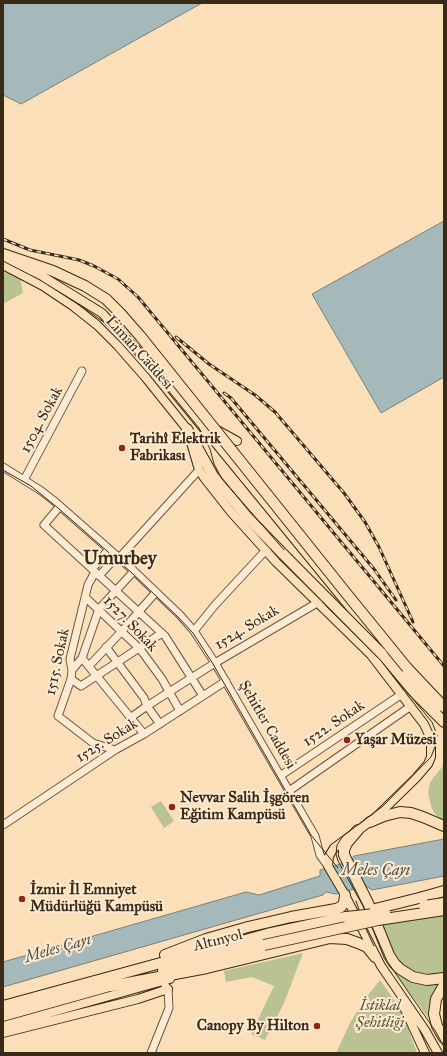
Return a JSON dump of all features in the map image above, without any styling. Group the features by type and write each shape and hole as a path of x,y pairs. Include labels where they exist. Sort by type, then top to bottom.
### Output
{"highway":[{"path":"3,254 53,271 85,286 106,299 120,312 350,599 407,668 444,707"},
{"path":"187,429 213,476 259,529 382,654 413,691 444,722"},
{"path":"370,822 384,816 400,812 411,813 441,825"},
{"path":"358,830 345,847 344,855 361,888 384,946 394,963 406,974 427,980 444,978"},
{"path":"346,917 444,891"},
{"path":"123,972 136,965 227,933 291,917 336,909 341,907 344,903 345,895"},
{"name":"Altınyol","path":"3,1006 123,972 267,934 346,917 383,913 444,903"},
{"name":"Altınyol","path":"3,1016 184,964 378,920 444,910"},
{"path":"111,986 207,968 330,938 346,939 358,943 367,947 376,957"},
{"path":"444,985 436,999 434,1014 437,1026 444,1038"}],"main road":[{"path":"3,258 42,276 102,313 155,370 366,628 410,679 444,715"},
{"name":"Liman Caddesi","path":"3,265 43,286 73,306 97,325 146,378 187,429"},
{"path":"195,418 237,441"},
{"path":"187,429 199,470 205,480 231,512 266,550 317,603 371,655 424,724 430,737 431,757 428,764 419,775 370,822 334,848 329,856 328,866"},
{"name":"Şehitler Caddesi","path":"328,866 345,895 376,957 396,990 425,1030 438,1053"},
{"path":"3,1026 207,968"},
{"path":"3,1033 138,999 168,989"},
{"path":"396,990 424,1053"}],"street":[{"name":"1504. Sokak","path":"24,480 61,414 82,371"},
{"name":"Şehitler Caddesi","path":"3,467 40,490 60,506 134,571 180,614 194,631 226,681 289,791 314,836 320,855 328,866"},
{"path":"96,572 118,557 199,470"},
{"path":"60,506 44,525 162,633 203,696"},
{"name":"1515. Sokak","path":"109,549 88,585 70,659 72,670 71,679 58,716 93,743 115,750"},
{"path":"194,631 215,605 266,550"},
{"path":"72,670 82,658 99,609 134,571"},
{"path":"89,666 156,592"},
{"name":"1527. Sokak","path":"85,597 140,648 162,679 180,711"},
{"name":"1524. Sokak","path":"130,718 215,663 317,603"},
{"path":"77,631 91,635"},
{"path":"71,679 81,686 162,633"},
{"path":"106,647 144,698 147,706 160,724"},
{"path":"82,658 144,734"},
{"name":"1525. Sokak","path":"3,825 115,750 144,734 226,681"},
{"name":"1522. Sokak","path":"280,776 402,694"},
{"path":"289,791 411,706"},
{"path":"152,1053 169,1008 168,989 163,981"}],"green space":[{"path":"3,272 13,274 20,278 23,293 3,304"},
{"path":"444,765 444,822 434,813 428,793 430,783"},
{"path":"161,801 174,821 164,828 151,807"},
{"path":"444,914 444,975 433,977 416,973 394,958 380,924"},
{"path":"303,953 284,1003 265,1040 251,1034 274,986 252,977 226,982 224,971"},
{"path":"392,965 441,982 432,1023 398,977"},
{"name":"İstiklal Şehitliği","path":"380,980 402,1011 417,1053 336,1053 350,1023 364,1000"}],"water":[{"path":"3,3 202,3 21,104 3,95"},
{"path":"444,221 444,377 381,413 312,294"},
{"name":"Meles Çayı","path":"444,839 444,876 372,890 366,886 336,894 326,892 323,895 3,987 3,962 246,892 259,895 320,876 320,870 351,861 354,856"}],"tram line":[{"path":"3,261 40,280 84,308 102,321 128,345 158,378 199,428 210,449 214,464 222,479 292,559 328,608 377,656 432,722 437,735 436,744 431,757 383,806 343,836 337,845 336,854 338,861 363,906 387,961 436,1032 444,1047"},
{"path":"3,470 31,486 58,508 132,573 193,633 213,664 311,835 338,868"},
{"path":"356,901 374,946"}],"railway":[{"path":"3,239 30,250 79,260 94,266 118,279 138,297 444,666"},
{"path":"176,337 209,364 255,395 275,412 344,493 365,522 379,547 413,622"},
{"path":"224,393 231,398 374,569 396,600"}],"place":[{"name":"Tarihî Elektrik Fabrikası","path":"122,448"},
{"name":"Yaşar Müzesi","path":"347,740"},
{"name":"Nevvar Salih İşgören Eğitim Kampüsü","path":"172,807"},
{"name":"İzmir İl Emniyet Müdürlüğü Kampüsü","path":"22,899"},
{"name":"Canopy By Hilton","path":"317,1026"}],"district":[{"name":"Umurbey","path":"120,559"}]}
